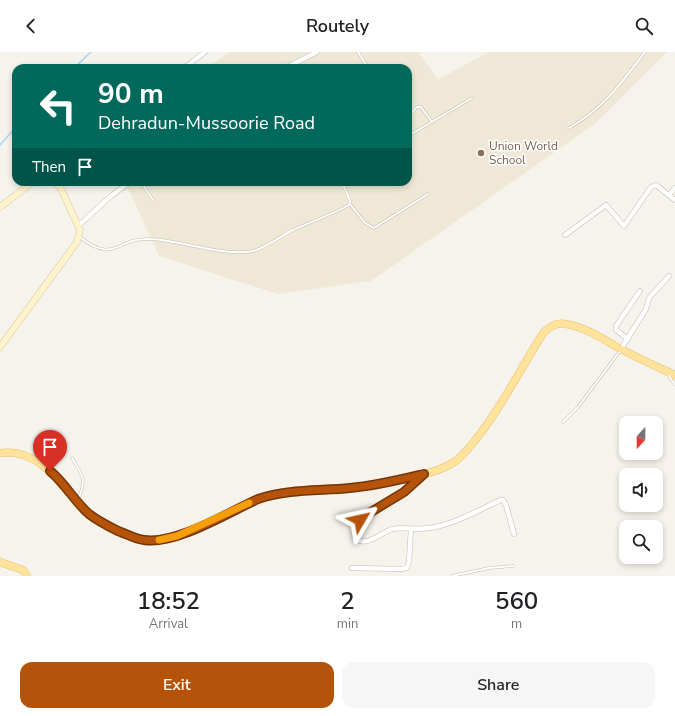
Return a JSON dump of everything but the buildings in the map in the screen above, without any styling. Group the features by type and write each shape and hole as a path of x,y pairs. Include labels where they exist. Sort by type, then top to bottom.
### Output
{"main road":[{"path":"0,207 28,186"},
{"path":"0,347 77,242 80,230 59,186"},
{"path":"0,453 14,453 32,458 56,477 88,513 112,528 133,537 154,541 177,536 252,502 272,495 304,490 366,487 444,468 457,460 472,445 499,408 544,332 557,324 566,323 596,335 675,375"},
{"path":"0,562 23,570 27,576"}],"street":[{"path":"189,64 205,52"},
{"path":"293,64 317,52"},
{"path":"565,235 606,205 624,226 652,187 656,185 675,200"},
{"path":"78,226 111,196 125,186"},
{"path":"668,195 675,188"},
{"path":"621,349 646,309 649,298 669,276"},
{"path":"628,339 616,330 616,326 640,291"},
{"path":"424,474 404,492 360,520 354,533 357,539 366,542 392,530 430,528 454,522 501,500 505,502 514,534"},
{"path":"352,568 406,568 409,561 411,529"}],"lane":[{"path":"358,52 366,64"},
{"path":"569,128 593,112 604,102 645,52"},
{"path":"412,134 472,98"},
{"path":"412,113 417,107 421,107 432,122"},
{"path":"144,186 153,200"},
{"path":"344,186 350,204 365,223 374,228 428,194"},
{"path":"79,236 94,247 101,249 118,248 129,242 145,239 170,241 231,252 244,252 260,248 350,204"},
{"path":"563,422 582,402 621,349"},
{"path":"666,371 675,386"},
{"path":"72,458 82,476 84,483 78,502"},
{"path":"452,576 489,568 514,566"}],"shaded area":[{"name":"Union World School","path":"230,52 419,52 438,80 488,52 667,52 596,123 371,281 278,294 159,256 127,186 412,186 412,64 212,64"}],"waterway":[{"path":"78,64 91,52"},
{"path":"0,145 12,132"}],"slow traffic":[{"path":"159,540 166,540 177,536 249,503"}],"place":[{"name":"Union World School","path":"481,153"}],"route":[{"path":"50,471 88,513 96,519 133,537 154,541 166,540 177,536 258,499 272,495 304,490 366,487 424,474 404,492 360,520"}]}
